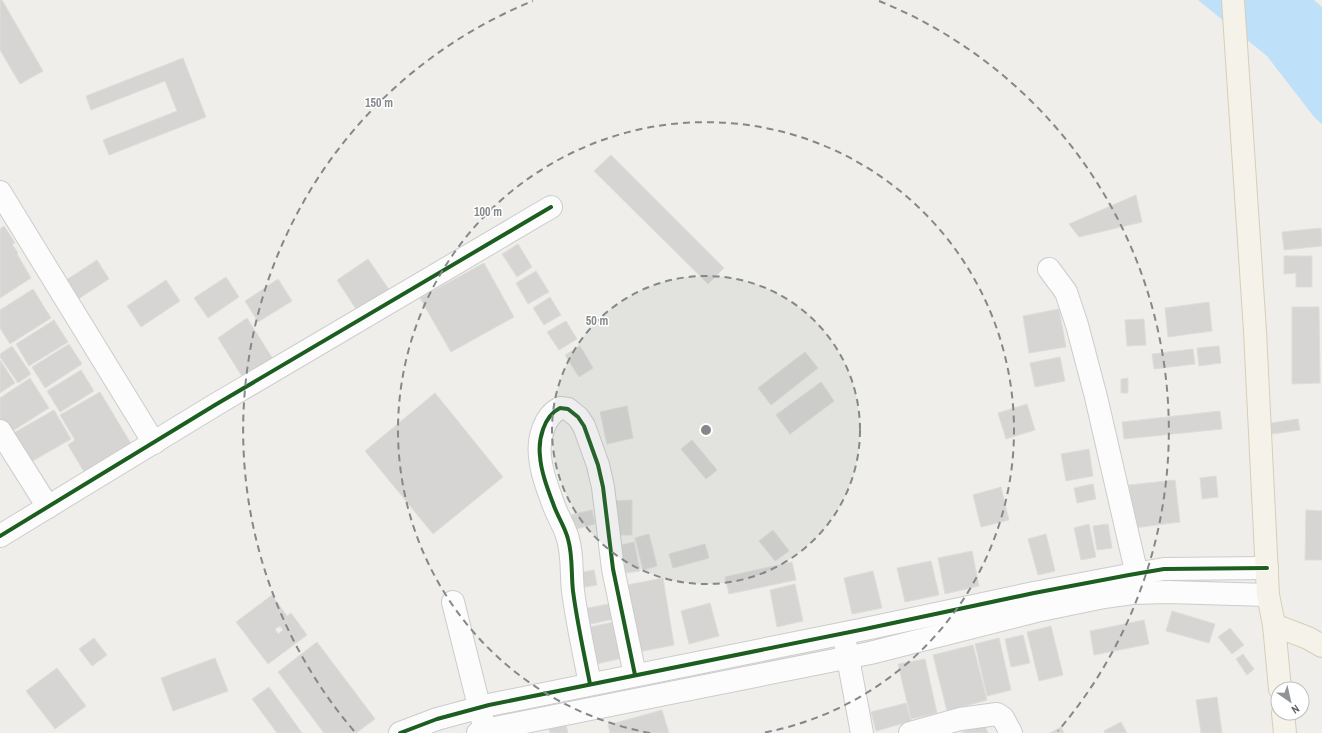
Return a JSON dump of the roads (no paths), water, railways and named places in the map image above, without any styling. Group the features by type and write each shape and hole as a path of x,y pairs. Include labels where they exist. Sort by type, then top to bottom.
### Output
{"main road":[{"path":"1233,0 1255,331 1268,595 1274,625 1279,681"},
{"path":"1274,625 1308,638 1322,646"},
{"path":"1284,721 1285,733"}],"street":[{"path":"0,192 154,443"},
{"path":"0,536 551,207"},
{"path":"1049,269 1066,292 1077,325 1096,397 1139,583"},
{"path":"590,684 573,590 571,553 568,538 554,506 542,468 540,456 540,443 545,423 550,414 560,408 568,409 578,417 586,432 598,465 603,487 613,569 635,675"},
{"path":"0,431 48,507"},
{"path":"453,602 480,707 482,732 870,653 1036,611 1104,598 1139,583 1164,569 1267,568"},
{"path":"400,733 437,719 480,707 1034,593 1139,583 1206,593 1268,595"},
{"path":"844,633 862,733"},
{"path":"910,733 960,719 997,714 1003,718 1011,733"}],"water":[{"path":"1198,0 1314,0 1322,7 1322,124 1315,118 1267,56"}]}
